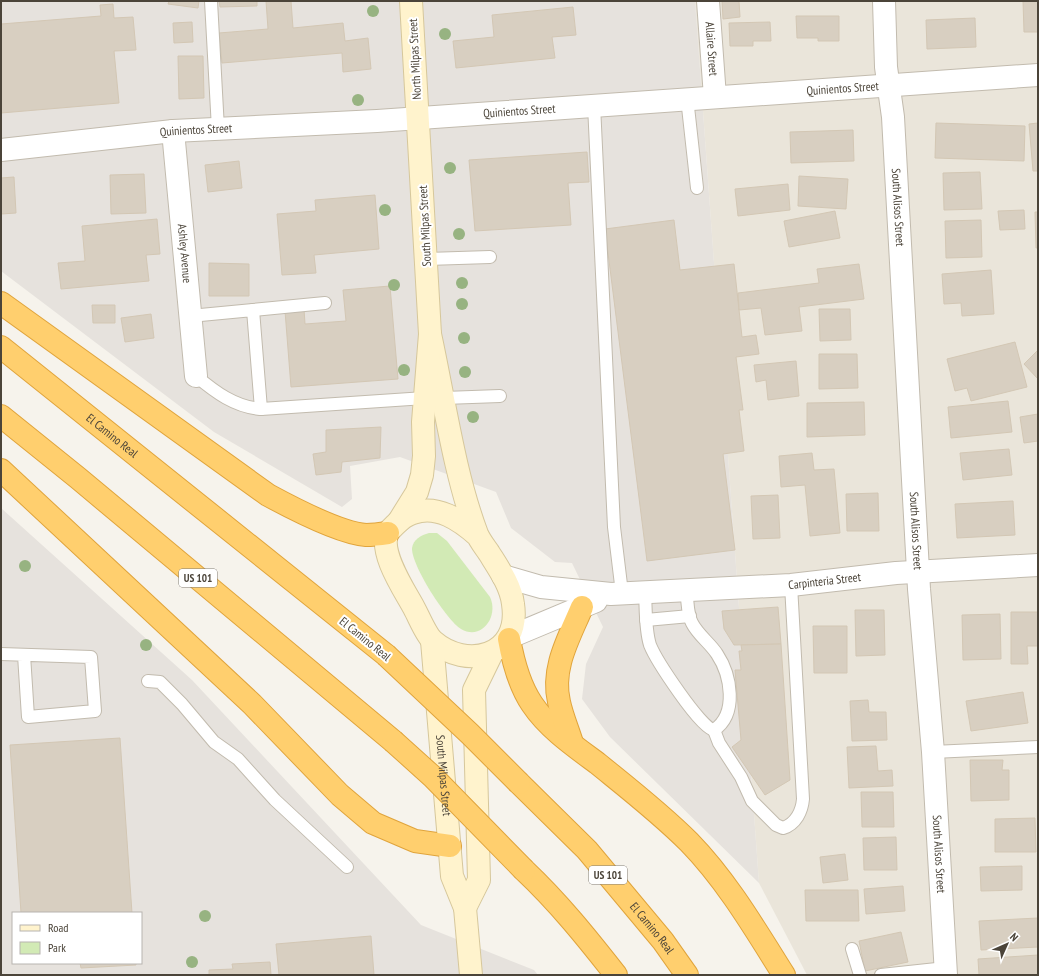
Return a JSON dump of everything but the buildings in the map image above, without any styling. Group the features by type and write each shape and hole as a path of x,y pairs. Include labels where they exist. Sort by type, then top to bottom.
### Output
{"highway":[{"path":"1,303 268,495 303,514 338,527 366,535 394,527"},
{"name":"El Camino Real","path":"1,347 386,655 470,734 592,856 663,941 687,975"},
{"name":"US 101","path":"1,416 78,478 434,777 544,889 616,975"},
{"path":"1,470 252,704 340,794 373,823 415,841 450,846"},
{"path":"572,745 558,702 557,679 559,663 582,607"},
{"path":"509,638 513,660 532,704 545,721 572,745 661,813 720,879 784,975"}],"main road":[{"name":"North Milpas Street","path":"411,1 418,118"},
{"name":"South Milpas Street","path":"394,527 417,492 422,475 434,398 418,118"},
{"name":"South Milpas Street","path":"434,398 457,466 478,536"},
{"path":"420,510 437,511 451,517 478,536 512,594 515,615 509,638 502,647 492,653 474,656 449,651 432,641 395,573 387,554 394,527 409,514 420,510"},
{"name":"South Milpas Street","path":"432,641 452,876 465,908 471,975"},
{"path":"465,908 479,880 474,690 492,653"}],"street":[{"name":"Allaire Street","path":"708,1 715,97"},
{"name":"South Alisos Street","path":"884,1 886,67 893,117 918,572 933,752 946,971"},
{"name":"Quinientos Street","path":"1,150 173,131 418,118 687,98 889,86 1038,75"},
{"name":"Ashley Avenue","path":"173,131 196,376"},
{"name":"Carpinteria Street","path":"502,576 541,587 617,594 791,585 918,572 1038,565"},
{"name":"Carpinteria Street","path":"509,638 617,594"}],"lane":[{"path":"211,1 218,129"},
{"path":"687,98 697,188"},
{"path":"594,106 617,594"},
{"path":"427,259 490,257"},
{"path":"190,316 325,303"},
{"path":"253,310 261,408"},
{"path":"196,376 226,399 247,408 500,396"},
{"path":"645,592 646,620 650,644 657,658 691,709 705,725 714,730 719,743 741,777 752,801 776,826 783,828 793,822 802,807 803,799 791,585"},
{"path":"686,590 690,616 695,628 718,655 726,673 730,693 729,708 724,720 714,730"},
{"path":"646,620 690,616"},
{"path":"1,654 91,657 95,711 28,717 24,655"},
{"path":"148,681 160,682 182,704 214,742 238,759 275,800 346,867"},
{"path":"933,752 1038,747"},
{"path":"852,948 860,975"},
{"path":"881,975 946,971"}],"shaded area":[{"path":"1,1 695,1 759,883 610,737 582,699 586,664 603,627 572,563 555,562 511,528 496,492 400,457 350,466 352,499 342,507 214,432 1,271"},
{"path":"695,1 1038,1 1038,975 807,975 759,883"},
{"path":"1,508 192,680 421,925 534,970 538,975 1,975"}],"green space":[{"path":"429,533 437,533 447,541 490,597 492,612 487,625 482,629 476,632 469,632 461,629 455,624 439,604 423,579 413,556 412,548 418,538"}]}
